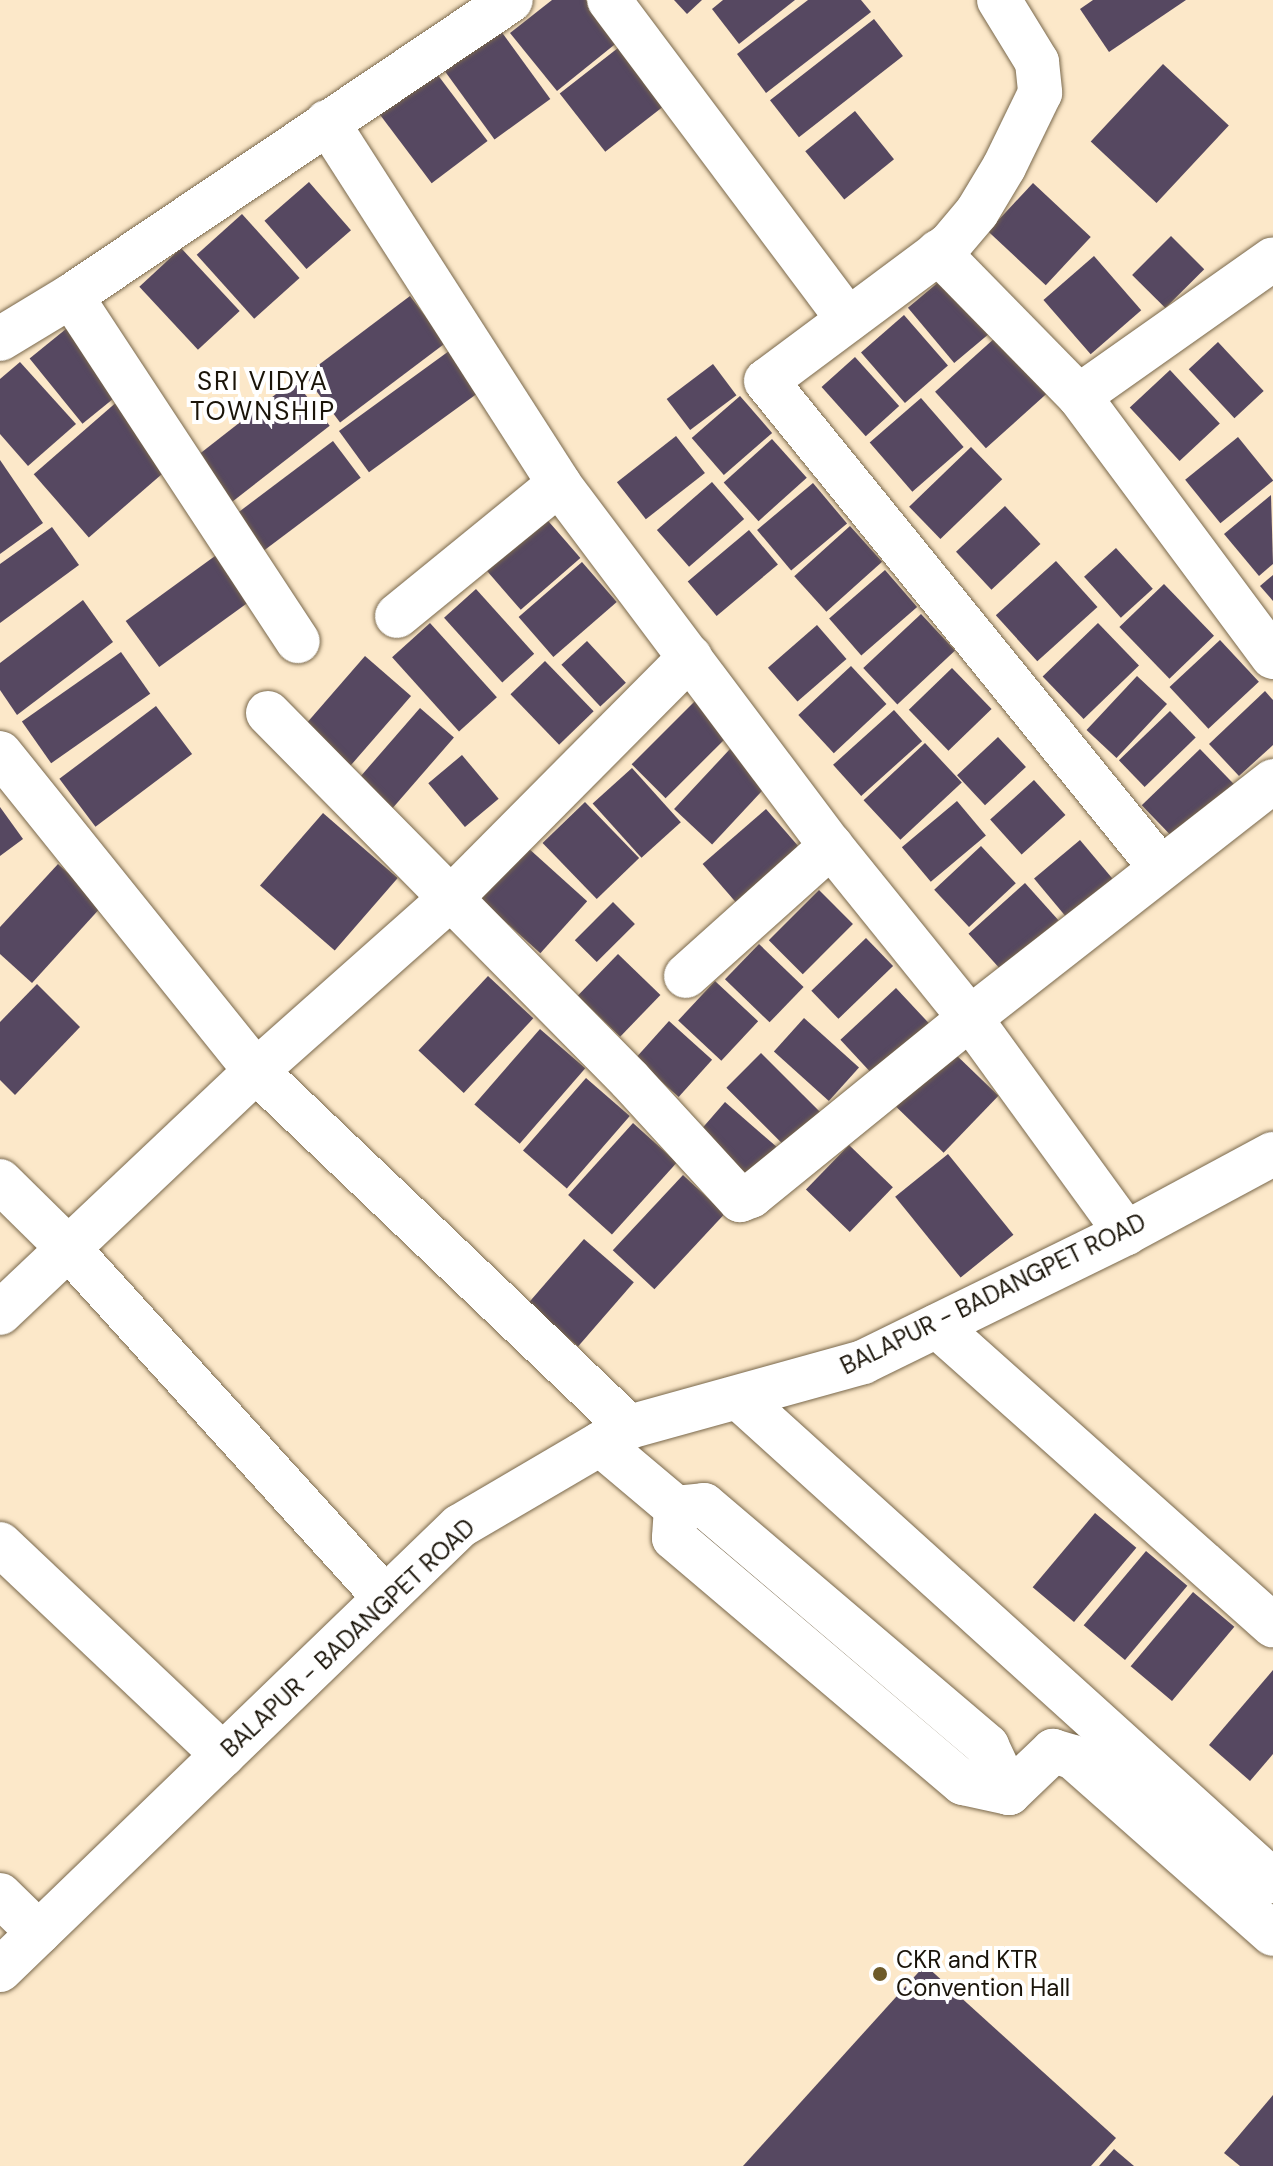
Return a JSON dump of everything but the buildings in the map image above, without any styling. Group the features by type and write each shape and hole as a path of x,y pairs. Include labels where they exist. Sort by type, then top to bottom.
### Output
{"street":[{"path":"609,0 848,319"},
{"path":"999,0 1037,62 1040,93 1004,167 977,212 938,252 766,381 1160,867"},
{"path":"0,339 71,296 499,3"},
{"path":"327,122 559,484 831,846 970,1018 1126,1233"},
{"path":"938,252 1079,396 1273,657"},
{"path":"1079,396 1273,259"},
{"path":"71,296 298,641"},
{"path":"397,616 559,484"},
{"path":"0,1313 256,1071 452,897 690,657"},
{"path":"268,713 630,1080 740,1200 751,1196 970,1018 1273,781"},
{"path":"0,753 256,1071 614,1435 676,1508 674,1538 963,1783 1009,1793 1053,1751 1073,1757 1273,1934"},
{"path":"686,976 831,846"},
{"name":"BALAPUR - BADANGPET ROAD","path":"0,1970 460,1526 614,1435 863,1362 1126,1233 1273,1154"},
{"path":"0,1181 68,1248 385,1598"},
{"path":"937,1326 1273,1625"},
{"path":"740,1399 1273,1881"},
{"path":"0,1544 223,1755"},
{"path":"0,1895 39,1933"}],"place":[{"name":"CKR and KTR Convention Hall","path":"880,1974"}],"district":[{"name":"SRI VIDYA TOWNSHIP","path":"263,397"}]}
